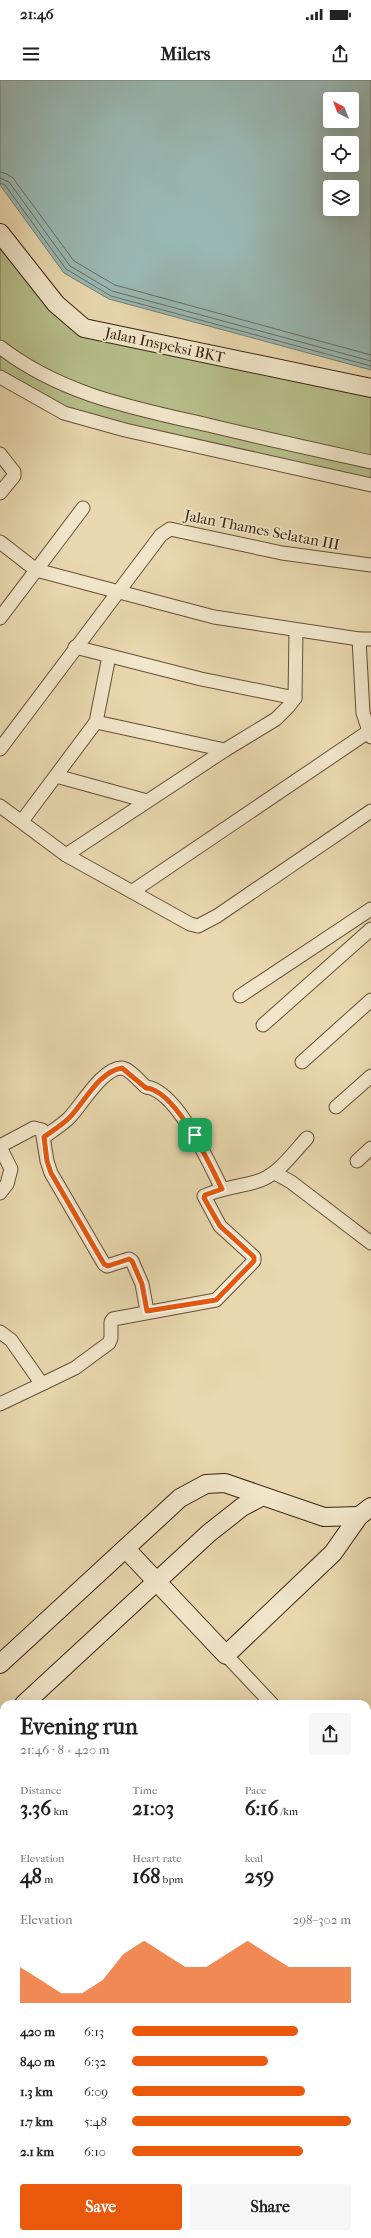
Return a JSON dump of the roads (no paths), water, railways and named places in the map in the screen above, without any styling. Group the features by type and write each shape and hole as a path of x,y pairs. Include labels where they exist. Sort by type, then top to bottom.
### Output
{"street":[{"name":"Jalan Inspeksi BKT","path":"0,233 56,304 84,328 371,388"},
{"path":"0,347 18,361 81,393 133,408 371,462"},
{"path":"0,377 64,413 125,430 371,485"},
{"path":"0,454 14,472 14,476 0,493"},
{"path":"0,618 83,508"},
{"name":"Jalan Thames Selatan III","path":"117,591 161,535 170,529 282,554 371,565"},
{"path":"0,542 36,570 214,617 365,639 363,713 370,735 133,891"},
{"path":"0,748 117,591"},
{"path":"66,855 225,750 276,719 295,698 296,630"},
{"path":"75,647 201,679 295,698"},
{"path":"22,821 96,722 109,656"},
{"path":"96,722 225,750"},
{"path":"56,776 147,801"},
{"path":"0,806 66,855 190,924 198,926 217,916 371,811"},
{"path":"240,996 371,909"},
{"path":"263,1025 371,929"},
{"path":"302,1062 371,1000"},
{"path":"44,1137 69,1119 89,1094 110,1072 118,1069 126,1069 146,1088 151,1088 169,1100 195,1135 222,1189"},
{"path":"336,1107 371,1076"},
{"path":"0,1192 7,1184 12,1169 0,1146 34,1128 42,1130 47,1161 51,1173 104,1264 108,1266 130,1260 142,1284 147,1311"},
{"path":"0,1404 75,1368 109,1343 111,1338 111,1320 147,1311 216,1300 254,1261 253,1256 220,1226 204,1198 205,1195 222,1189 257,1182 275,1173 307,1138"},
{"path":"357,1161 371,1148"},
{"path":"275,1173 291,1182 371,1243"},
{"path":"0,1332 11,1340 39,1380 44,1383"},
{"path":"0,1664 180,1498 206,1484 225,1483 261,1497 324,1517 365,1512"},
{"path":"28,1700 219,1525 242,1507 261,1497"},
{"path":"226,1655 333,1553 365,1512"},
{"path":"126,1549 268,1700"}],"water":[{"path":"0,80 371,80 371,370 109,299 64,273 0,185"}]}
